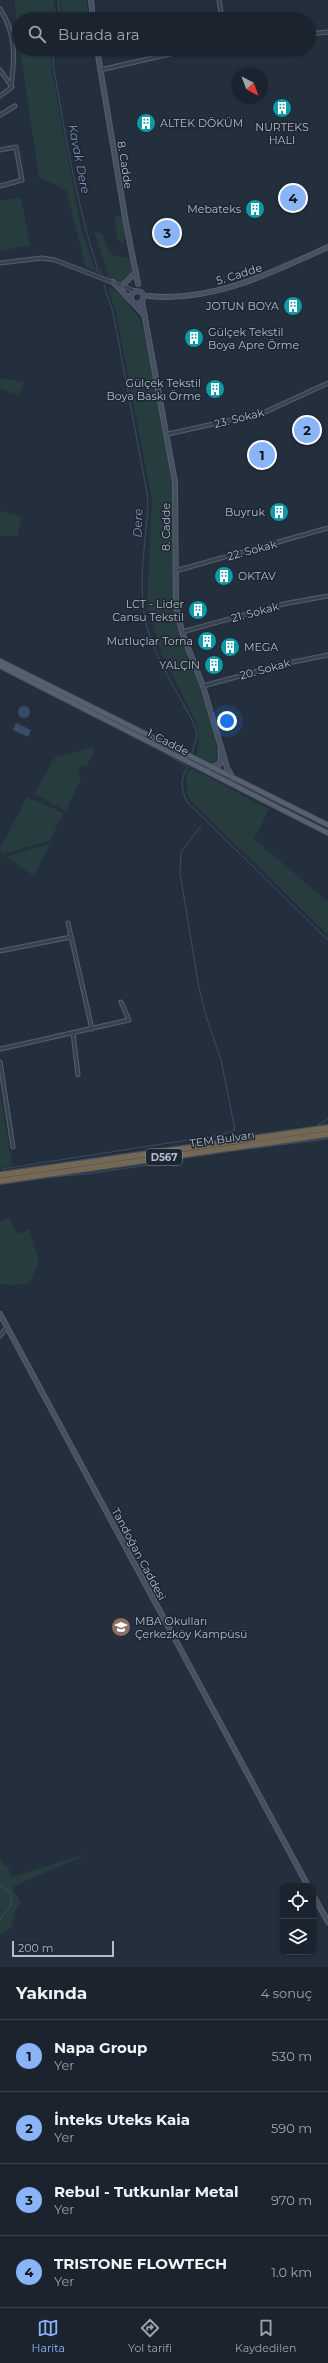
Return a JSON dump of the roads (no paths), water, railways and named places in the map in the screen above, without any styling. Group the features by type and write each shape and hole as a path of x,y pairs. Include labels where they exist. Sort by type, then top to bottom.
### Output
{"highway":[{"name":"D567","path":"0,1175 328,1128"},
{"name":"TEM Bulvarı","path":"0,1180 328,1134"}],"main road":[{"name":"1. Cadde","path":"0,661 328,825"},
{"name":"1. Cadde","path":"0,666 328,833"}],"street":[{"path":"91,0 92,12"},
{"path":"219,0 221,12"},
{"path":"0,9 10,23 12,38"},
{"path":"316,33 328,32"},
{"path":"0,96 12,87 13,56"},
{"name":"8. Cadde","path":"99,56 138,284 142,292 145,316 168,434 175,482 176,606 182,632 203,686 227,768 233,778"},
{"path":"100,70 161,56"},
{"path":"0,70 11,86"},
{"path":"0,115 15,106"},
{"path":"0,150 16,147 22,180 0,186"},
{"name":"5. Cadde","path":"149,296 192,296 236,285 266,275 328,247"},
{"path":"0,264 42,258 55,260 135,291 142,292 149,296 143,300 133,302"},
{"path":"122,286 136,272"},
{"path":"113,282 145,316"},
{"path":"133,302 131,295 135,291 138,284"},
{"name":"23. Sokak","path":"168,434 263,413 328,383"},
{"name":"22. Sokak","path":"175,571 328,528"},
{"name":"21. Sokak","path":"182,632 282,604 328,596"},
{"name":"20. Sokak","path":"203,686 288,663 328,655"},
{"name":"8. Cadde","path":"210,767 219,765 221,760 221,747"},
{"path":"68,923 92,1029"},
{"path":"0,951 71,937"},
{"path":"0,1049 129,1020 121,1002"},
{"path":"73,1033 78,1075"},
{"path":"0,1062 13,1147"},
{"name":"Tandoğan Caddesi","path":"0,1314 306,1883"},
{"path":"0,1336 7,1327"},
{"path":"316,1900 328,1922"}],"water":[{"path":"24,706 28,708 30,712 28,716 24,718 20,716 18,712 20,708"},
{"path":"16,723 31,730 28,737 13,730"}],"waterway":[{"name":"Kavak Dere","path":"58,0 60,12"},
{"name":"Kavak Dere","path":"54,56 53,64 77,194 98,270"},
{"name":"Dere","path":"104,286 113,312 147,493 148,507 142,582 144,612 147,627 156,653 195,726 197,736 192,753"},
{"path":"0,669 167,754 188,767 185,771 182,784 187,802 328,940"},
{"path":"2,1169 220,1135 235,1130 221,1060 206,1016 199,988 180,873 181,852 201,826"},
{"path":"318,1125 328,1119"},
{"path":"248,1149 328,1139"},
{"path":"50,1177 87,1174 168,1162"},
{"path":"0,1885 11,1893 11,1905 0,1920"}],"place":[{"name":"NURTEKS HALI","path":"282,108"},
{"name":"ALTEK DÖKÜM","path":"146,123"},
{"name":"TRISTONE FLOWTECH","path":"293,198"},
{"name":"Mebateks","path":"255,209"},
{"name":"Rebul - Tutkunlar Metal","path":"167,233"},
{"name":"JOTUN BOYA","path":"293,306"},
{"name":"Gülçek Tekstil Boya Apre Örme","path":"194,338"},
{"name":"Gülçek Tekstil Boya Baskı Örme","path":"215,389"},
{"name":"İnteks Uteks Kaia","path":"307,430"},
{"name":"Napa Group","path":"262,455"},
{"name":"Buyruk","path":"279,512"},
{"name":"OKTAV","path":"224,576"},
{"name":"LCT - Lider Cansu Tekstil","path":"198,610"},
{"name":"Mutluçlar Torna","path":"207,641"},
{"name":"MEGA","path":"230,647"},
{"name":"YALÇIN","path":"214,665"},
{"name":"MBA Okulları Çerkezköy Kampüsü","path":"121,1627"}]}
